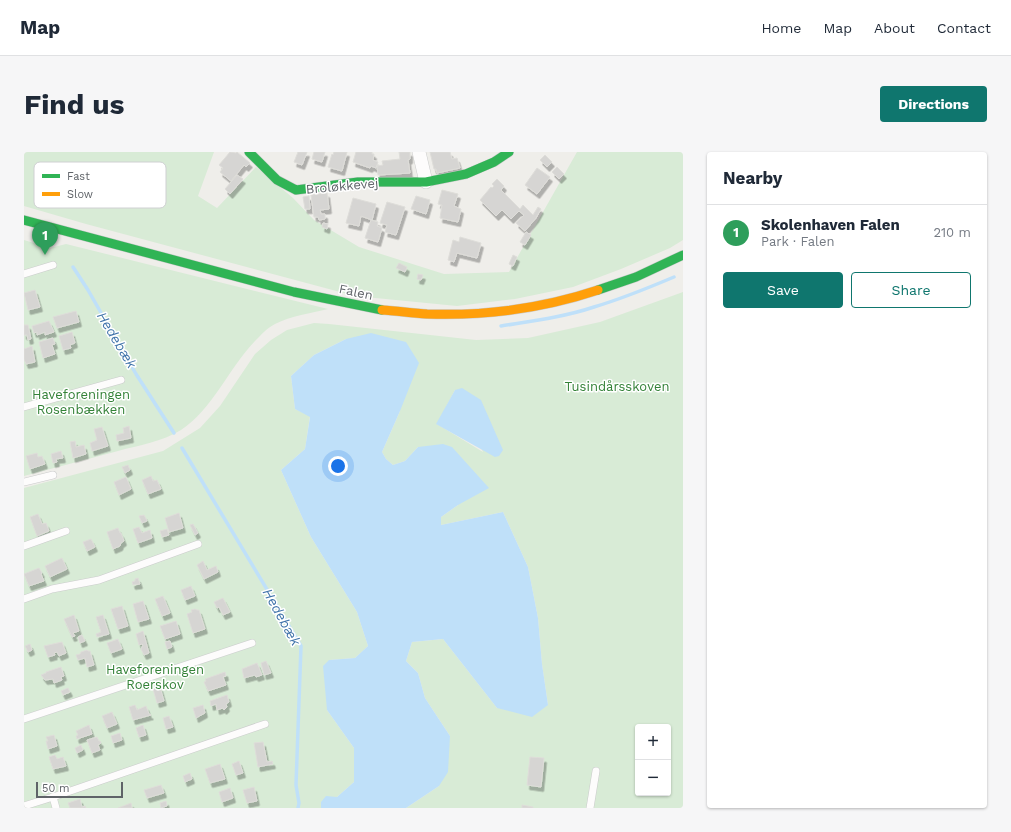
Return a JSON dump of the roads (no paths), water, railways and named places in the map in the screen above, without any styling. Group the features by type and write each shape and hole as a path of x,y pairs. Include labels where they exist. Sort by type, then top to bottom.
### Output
{"street":[{"name":"Broløkkevej","path":"249,152 277,180 296,190 358,182 426,182 466,174 494,162 509,152"},
{"path":"419,152 426,182"},
{"name":"Falen","path":"24,220 294,292 374,309 427,314 483,313 534,306 588,293 636,277 683,256"}],"lane":[{"path":"24,274 53,266"},
{"path":"24,407 121,380"},
{"path":"24,482 54,475"},
{"path":"24,546 66,531"},
{"path":"24,599 52,589 99,580 198,544"},
{"path":"24,720 252,643"},
{"path":"24,806 265,724"},
{"path":"590,808 596,771"},
{"path":"53,797 56,808"}],"water":[{"path":"371,333 406,342 419,363 382,452 386,459 393,465 405,461 418,447 443,444 452,447 489,488 458,505 441,517 441,525 503,512 528,567 538,618 542,664 548,705 532,717 497,708 443,639 412,642 406,661 418,673 425,698 450,736 448,772 439,786 406,808 321,808 321,802 326,796 337,797 354,782 354,748 327,710 323,666 329,660 355,658 368,646 357,612 311,537 281,470 305,449 310,417 295,409 291,376 314,355 346,339"},
{"path":"462,388 481,400 503,450 499,456 495,457 436,424 455,390"}],"waterway":[{"name":"Hedebæk","path":"73,267 88,290 136,374 174,433"},
{"path":"501,326 583,310 624,297 674,277"},
{"name":"Hedebæk","path":"182,448 301,646 296,785 299,803 298,808"}],"place":[{"name":"Skolenhaven Falen","path":"45,255"}],"park label":[{"name":"Tusindårsskoven","path":"617,386"},
{"name":"Haveforeningen Rosenbækken","path":"81,402"},
{"name":"Haveforeningen Roerskov","path":"155,676"}]}
